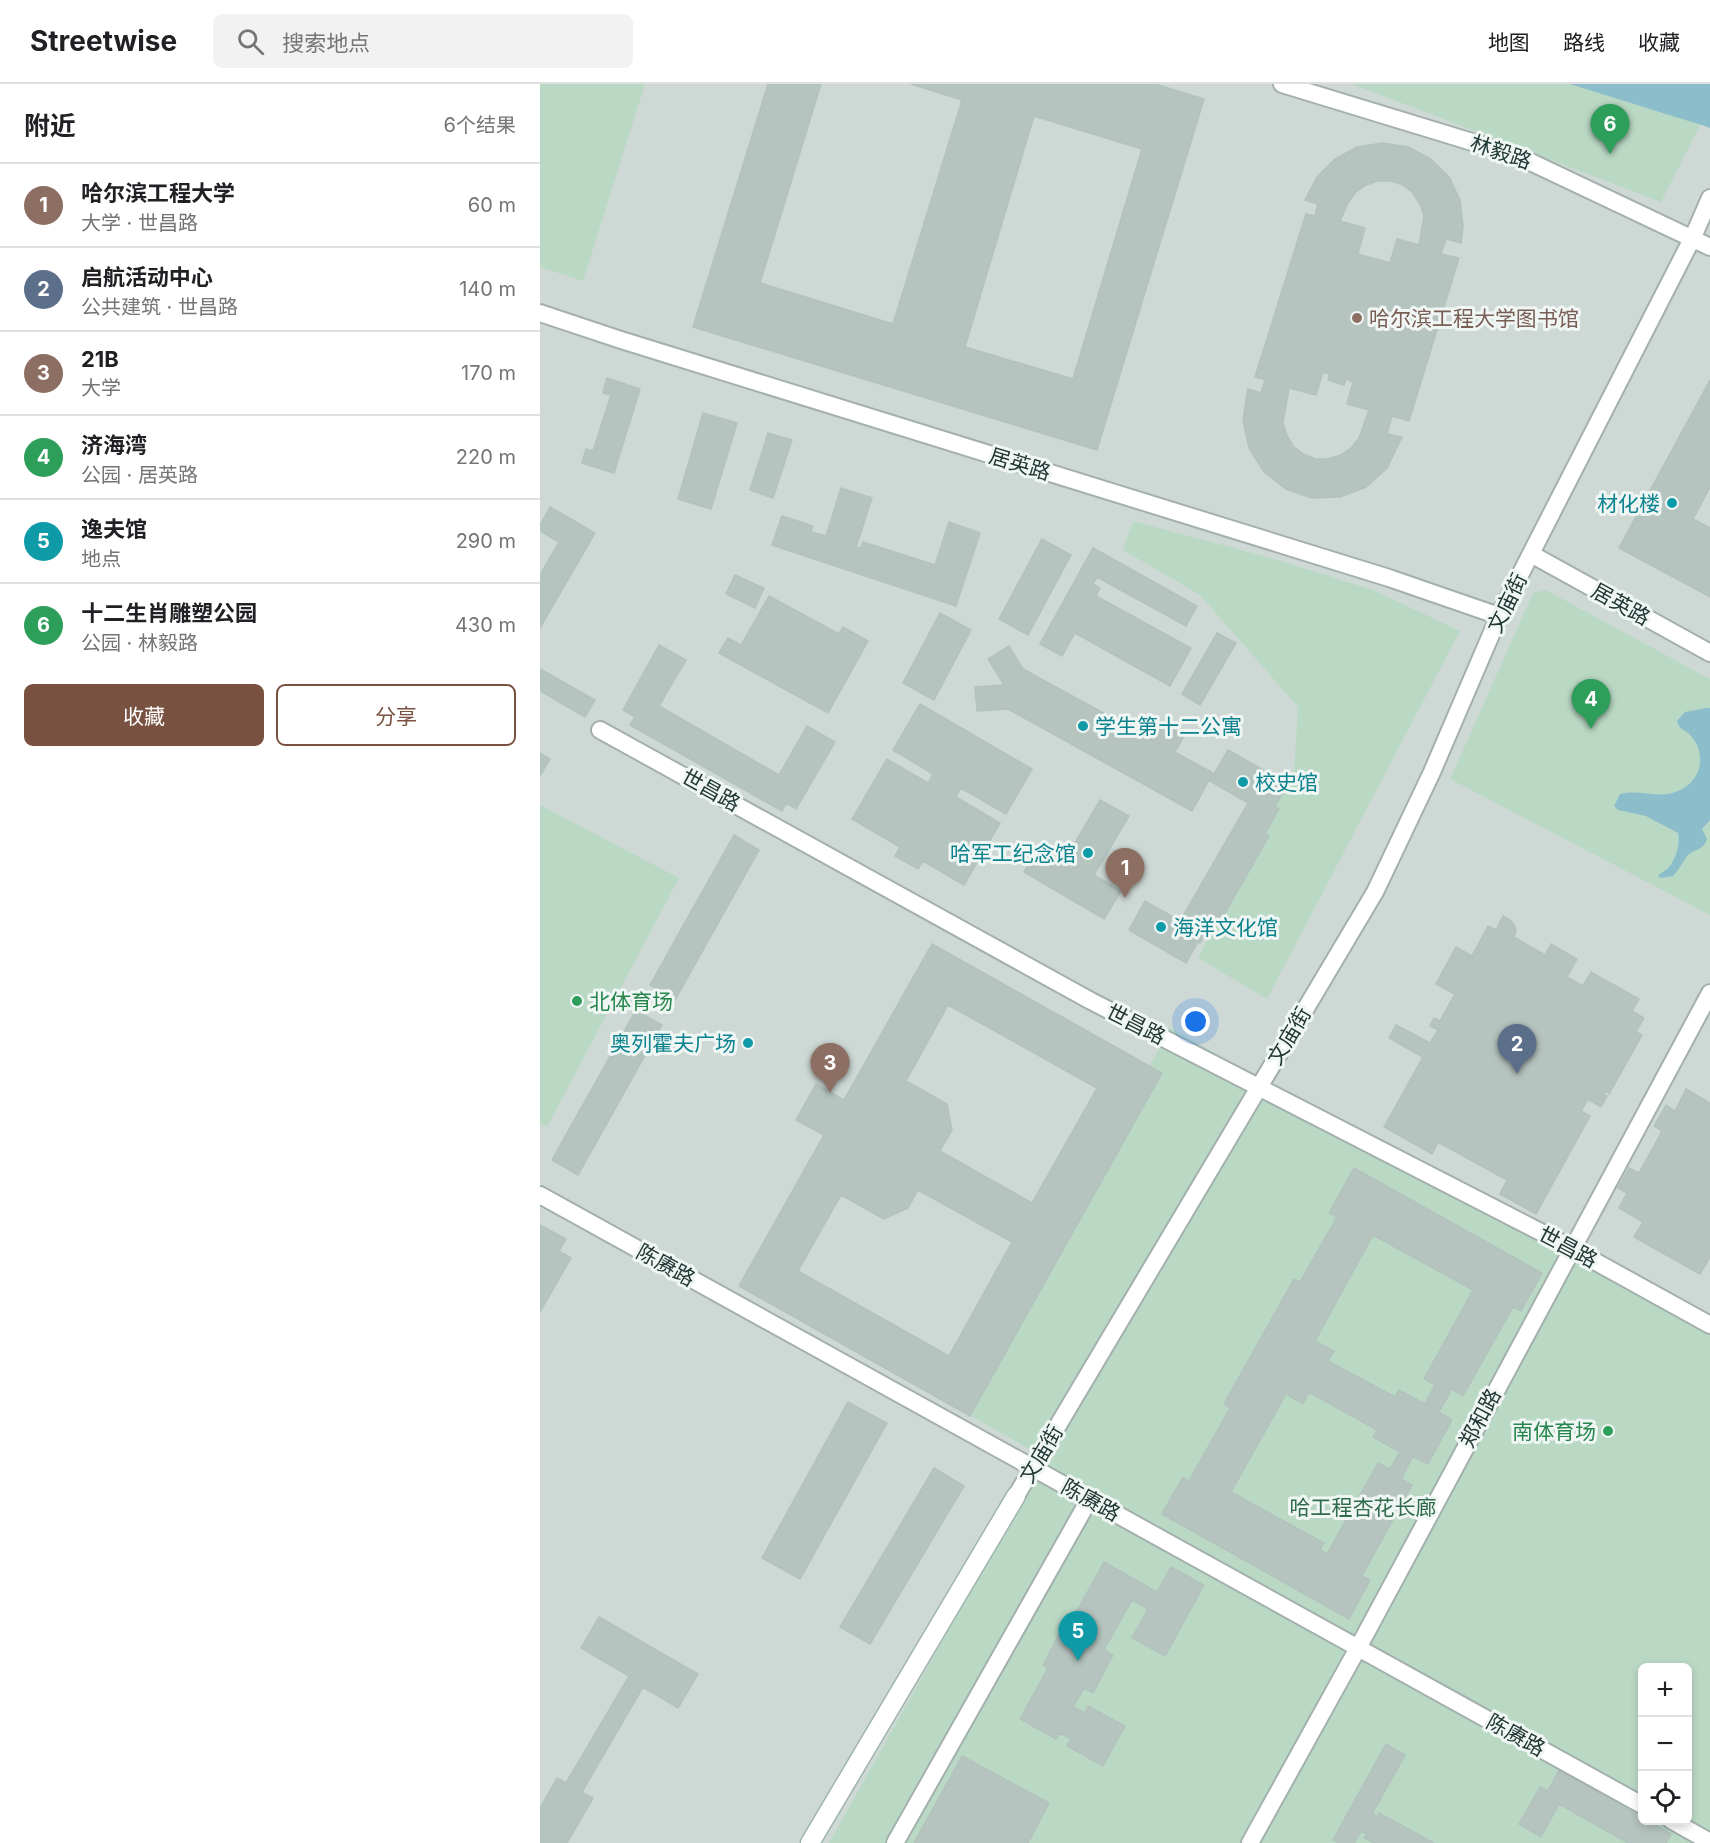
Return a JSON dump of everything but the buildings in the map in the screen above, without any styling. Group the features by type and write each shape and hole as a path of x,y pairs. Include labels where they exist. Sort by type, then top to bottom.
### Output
{"main road":[{"name":"文庙街","path":"810,1843 1016,1496"}],"street":[{"name":"林毅路","path":"1282,84 1518,156 1710,247"},
{"name":"文庙街","path":"1016,1496 1375,892 1432,772 1500,616 1693,237 1710,198"},
{"name":"居英路","path":"540,313 1389,578 1500,616"},
{"name":"居英路","path":"1531,554 1710,653"},
{"name":"世昌路","path":"600,730 1091,1001 1571,1248 1710,1325"},
{"name":"郑和路","path":"1250,1843 1358,1648 1710,993"},
{"name":"陈赓路","path":"540,1195 1638,1803"},
{"path":"895,1843 1089,1500"},
{"path":"1678,1825 1710,1842"}],"shaded area":[{"path":"540,84 1710,84 1699,125 1710,128 1710,1843 540,1843"}],"green space":[{"path":"540,84 645,84 583,281 540,267"},
{"path":"1352,84 1710,84 1710,106 1661,202"},
{"path":"1133,521 1275,559 1373,590 1460,631 1267,999 1198,958 1294,773 1298,707 1200,595 1123,550"},
{"path":"1546,590 1710,679 1710,915 1450,779 1533,593"},
{"name":"北体育场","path":"540,805 679,878 547,1127 540,1123"},
{"name":"哈工程杏花长廊","path":"1171,1028 1710,1332 1710,1843 829,1843 1045,1458 957,1408"}],"water":[{"path":"1570,84 1710,84 1710,128 1698,124"},
{"path":"1710,708 1710,820 1702,829 1707,839 1701,847 1688,855 1673,876 1661,878 1658,876 1669,867 1675,858 1679,842 1678,833 1646,816 1618,810 1614,806 1620,794 1637,792 1667,794 1684,788 1692,782 1700,765 1700,756 1694,740 1680,728 1677,721 1685,712"}],"place":[{"name":"十二生肖雕塑公园","path":"1610,154"},
{"name":"哈尔滨工程大学图书馆","path":"1357,318"},
{"name":"材化楼","path":"1672,503"},
{"name":"学生第十二公寓","path":"1083,726"},
{"name":"济海湾","path":"1591,729"},
{"name":"校史馆","path":"1243,782"},
{"name":"哈军工纪念馆","path":"1088,853"},
{"name":"哈尔滨工程大学","path":"1125,898"},
{"name":"海洋文化馆","path":"1161,927"},
{"name":"北体育场","path":"577,1001"},
{"name":"奥列霍夫广场","path":"748,1043"},
{"name":"启航活动中心","path":"1517,1074"},
{"name":"21B","path":"830,1093"},
{"name":"南体育场","path":"1608,1431"},
{"name":"逸夫馆","path":"1078,1661"}]}
